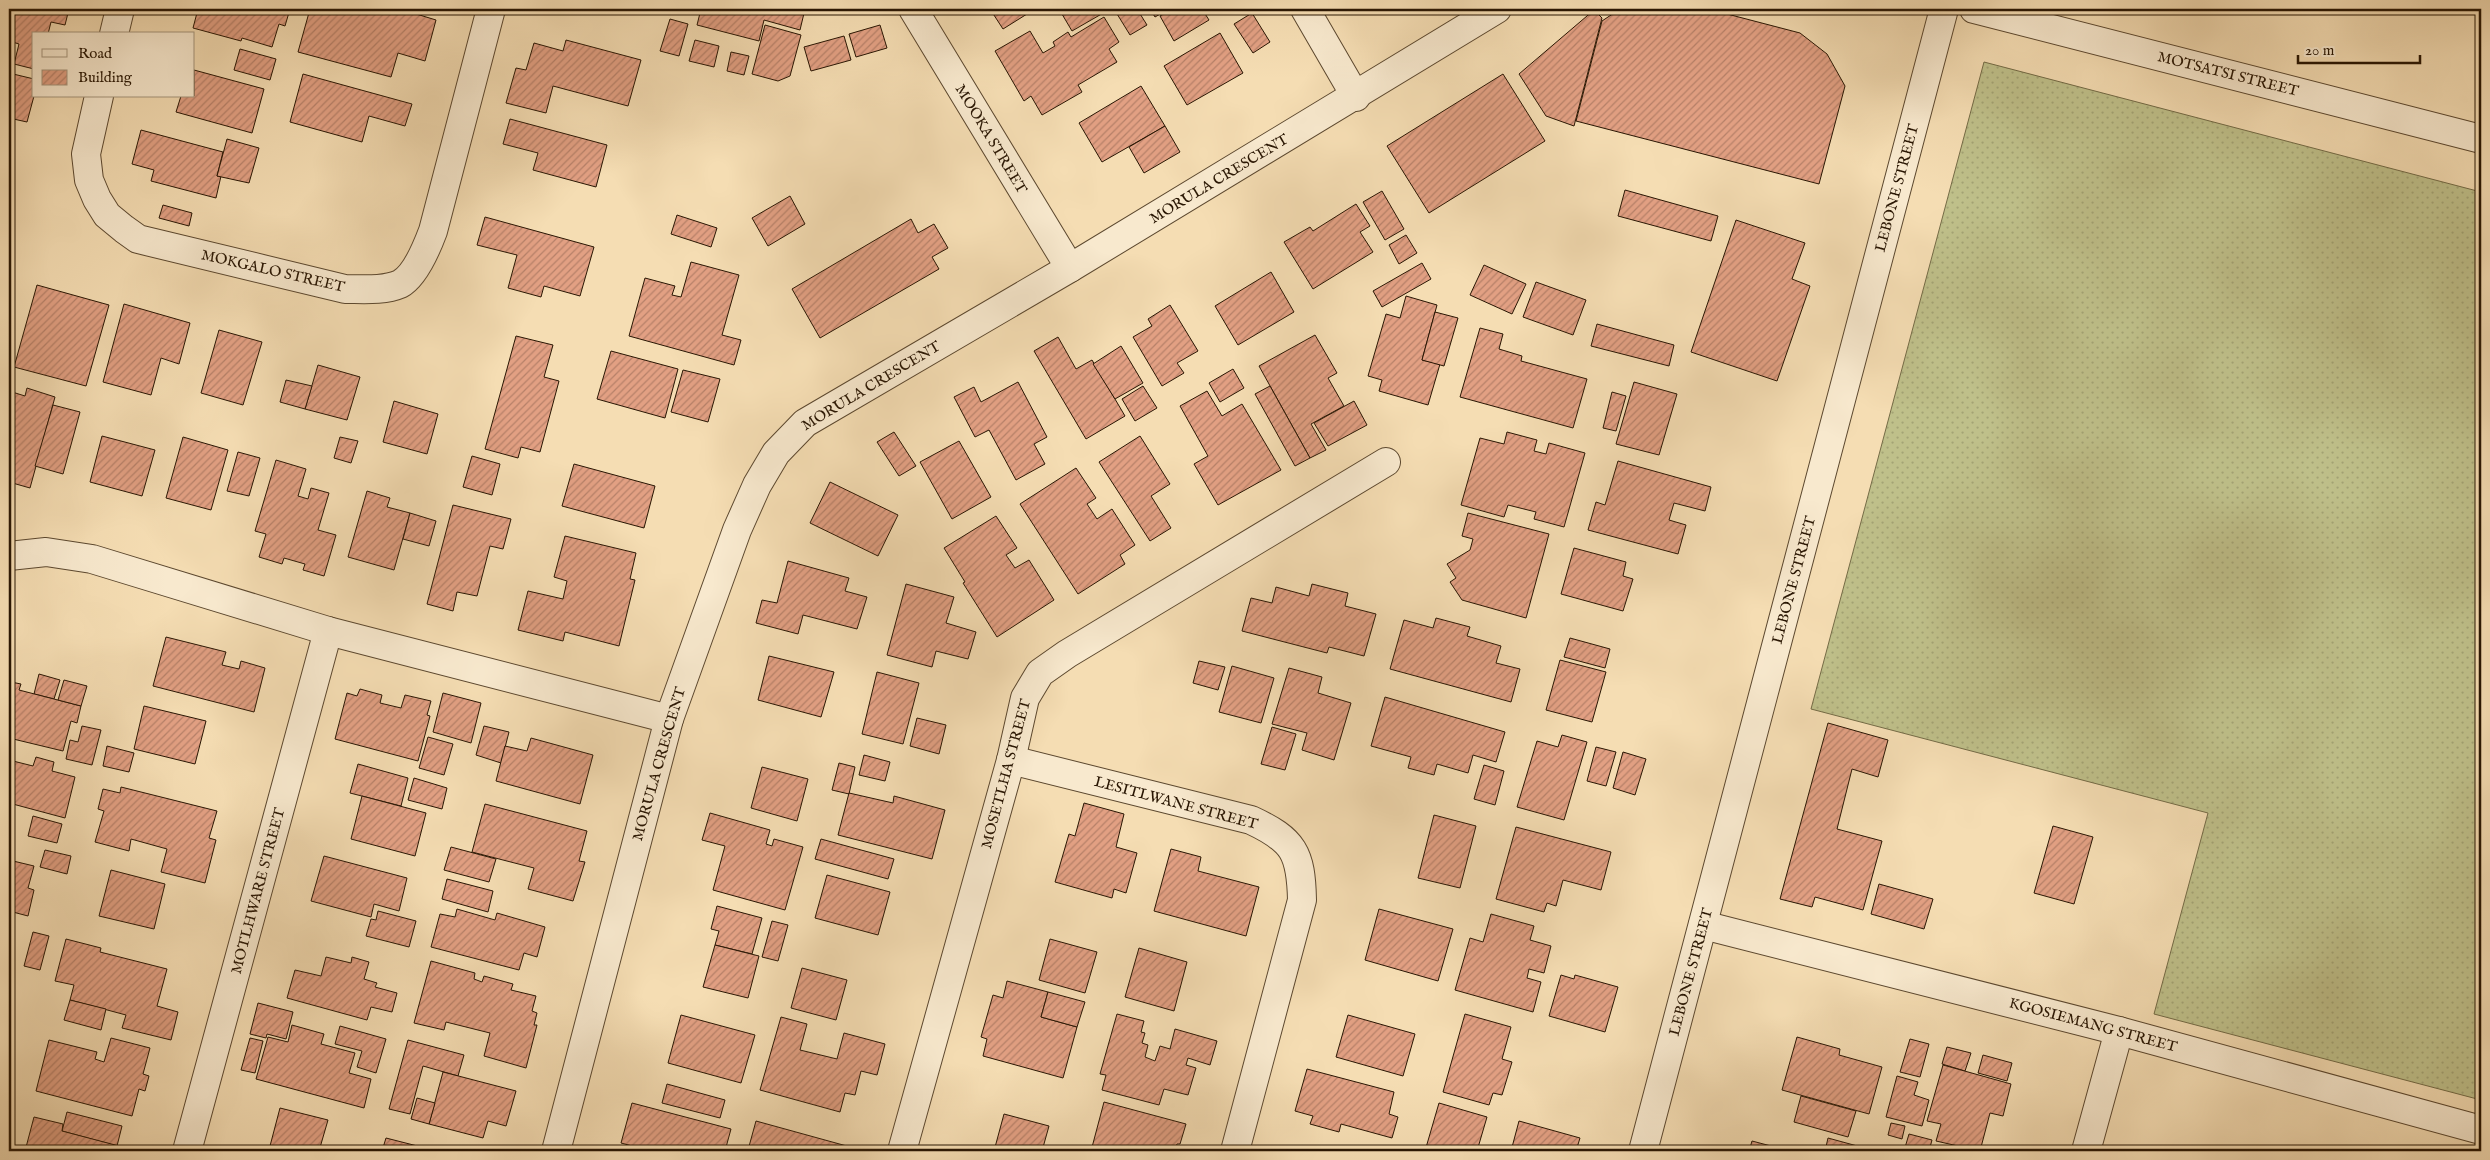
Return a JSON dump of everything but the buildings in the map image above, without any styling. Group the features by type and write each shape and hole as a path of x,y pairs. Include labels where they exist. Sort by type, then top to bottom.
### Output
{"street":[{"path":"114,32 120,9"},
{"name":"MOKGALO STREET","path":"99,98 86,154 89,180 97,199 107,215 138,239 345,289 375,289 400,283 422,258 433,231 491,9"},
{"name":"MOOKA STREET","path":"913,9 1070,268"},
{"path":"1305,9 1356,96"},
{"name":"MORULA CRESCENT","path":"556,1151 669,719 737,530 757,485 776,453 806,423 1070,268 1497,9"},
{"name":"LEBONE STREET","path":"1643,1151 1944,9"},
{"name":"MOTSATSI STREET","path":"1974,9 2481,139"},
{"name":"MOSETLHA STREET","path":"902,1151 1011,760 1025,698 1040,673 1076,649 1386,462"},
{"path":"9,556 46,552 92,559 328,632 669,719"},
{"name":"MOTLHWARE STREET","path":"188,1151 328,632"},
{"name":"LESITLWANE STREET","path":"1011,760 1251,820 1276,832 1293,851 1302,871 1302,900 1235,1151"},
{"name":"KGOSIEMANG STREET","path":"1703,925 2120,1031 2481,1130"},
{"path":"2086,1151 2120,1031"}],"green space":[{"path":"1984,62 2481,192 2481,1100 2154,1014 2208,813 1811,709"}]}
